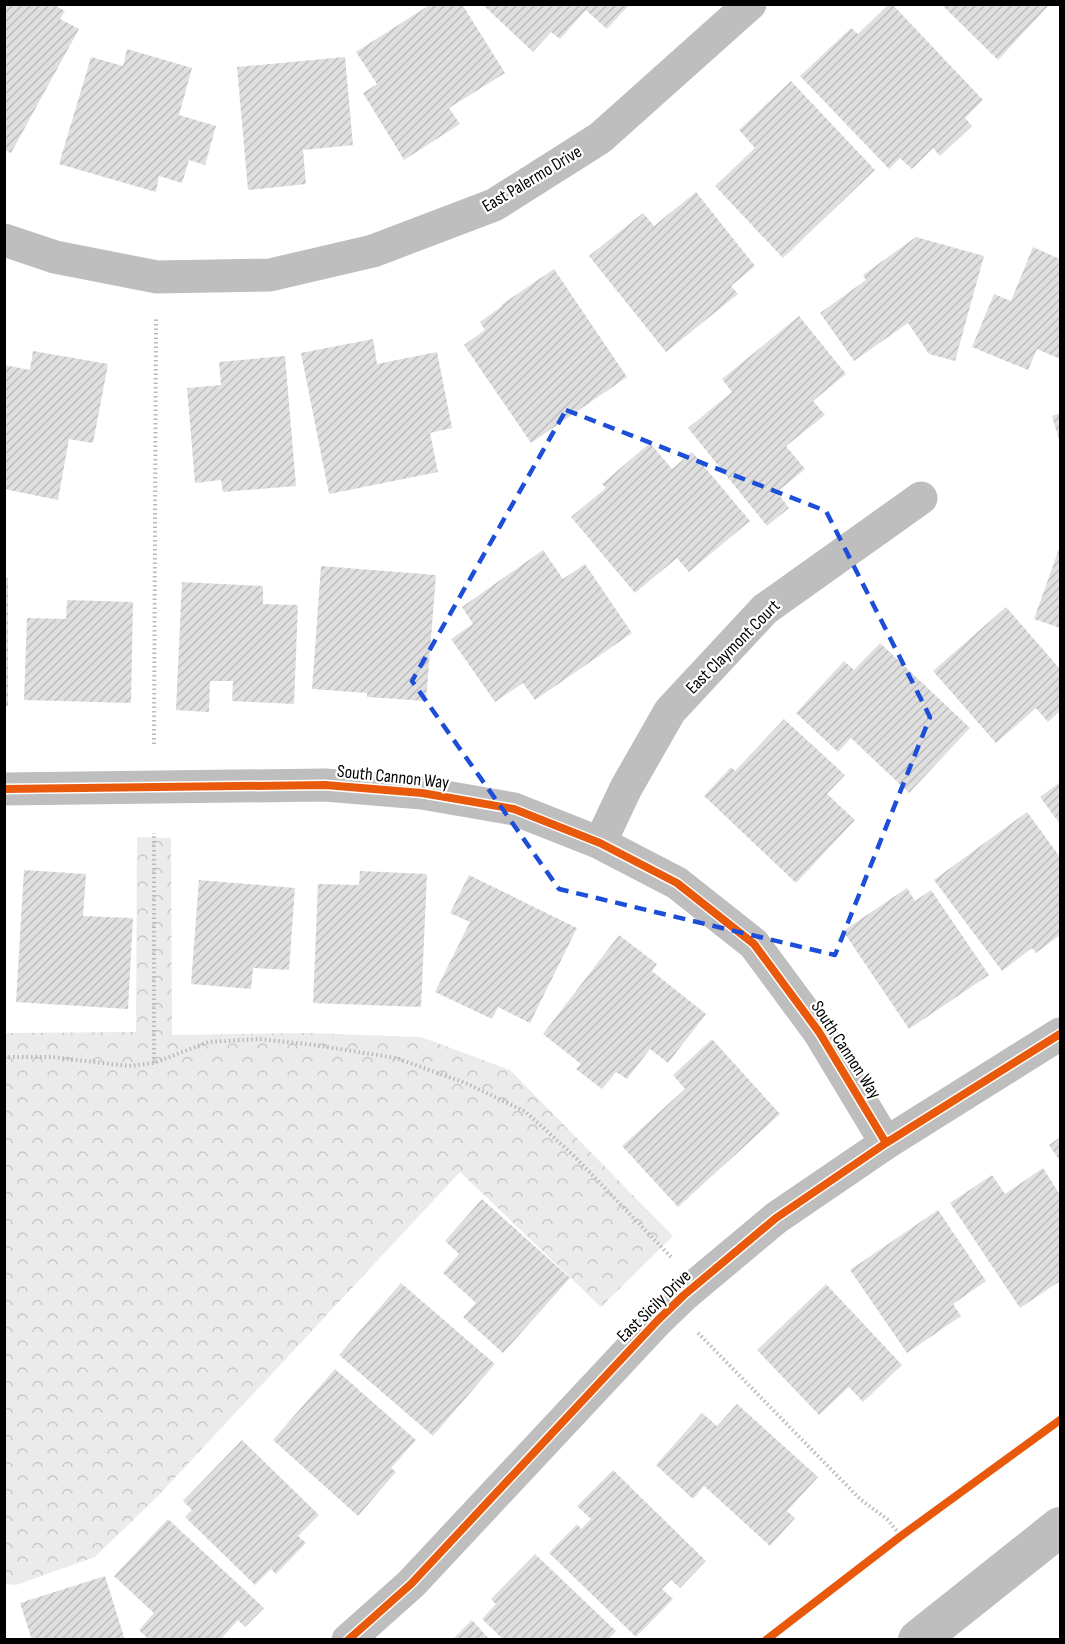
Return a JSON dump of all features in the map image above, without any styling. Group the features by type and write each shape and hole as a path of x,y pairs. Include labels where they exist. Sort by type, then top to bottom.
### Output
{"street":[{"name":"East Palermo Drive","path":"4,240 55,257 157,277 270,275 373,251 494,205 600,138 750,4"},
{"name":"East Claymont Court","path":"600,843 627,788 670,711 765,609 921,498"},
{"name":"South Cannon Way","path":"4,789 324,785 422,793 514,809 600,843 677,883 754,944 819,1032 886,1143"},
{"name":"East Sicily Drive","path":"348,1640 411,1584 684,1295 776,1218 886,1143 1060,1034"}],"path":[{"path":"154,744 156,317"},
{"path":"154,833 154,1063"},
{"path":"4,1057 51,1057 129,1066 154,1063 208,1042 259,1039 396,1058 468,1084 526,1112 573,1155 677,1264"},
{"path":"692,1326 860,1499 887,1519 901,1536"}],"highlighted area":[{"path":"566,410 826,511 930,717 835,955 559,889 412,681"}],"green space":[{"path":"137,837 171,838 172,1035 307,1033 421,1037 510,1070 673,1236 601,1307 460,1172 157,1497 95,1557 16,1585 5,1584 5,1033 136,1032"}],"building":[{"path":"4,4 53,4 65,11 60,19 79,29 11,153 4,150"},
{"path":"431,4 462,4 505,73 449,108 460,124 404,160 363,93 377,84 356,52"},
{"path":"482,4 630,4 607,29 586,10 560,39 551,32 533,52"},
{"path":"889,4 892,4 983,100 965,118 972,126 940,156 933,148 912,169 900,158 889,169 800,76 851,28 858,34"},
{"path":"941,4 1050,4 998,60"},
{"path":"127,49 192,68 179,115 216,126 205,165 189,160 182,183 159,176 156,192 59,164 91,57 123,66"},
{"path":"345,57 353,145 303,150 306,184 248,190 237,67"},
{"path":"791,81 875,170 783,258 715,186 755,148 739,130"},
{"path":"696,192 755,266 731,286 738,294 666,352 589,256 643,213 654,226"},
{"path":"916,237 984,256 955,361 929,354 908,323 854,361 820,313 866,280 863,275"},
{"path":"1033,247 1060,259 1060,359 1037,349 1028,370 972,347 994,294 1011,301"},
{"path":"554,269 627,377 531,443 464,345 485,330 480,322"},
{"path":"799,316 846,374 813,401 825,415 786,446 805,469 777,492 789,508 767,526 688,428 732,392 722,379"},
{"path":"373,339 377,364 437,352 452,428 430,433 438,472 329,494 301,353"},
{"path":"33,351 108,364 93,443 69,439 58,500 4,489 4,365 30,370"},
{"path":"285,356 296,486 223,492 221,480 195,483 187,388 221,385 219,362"},
{"path":"1060,413 1060,443 1052,416"},
{"path":"650,443 672,469 692,452 750,521 689,572 677,558 635,593 571,517 606,488 602,484"},
{"path":"1060,546 1060,628 1034,619"},
{"path":"543,550 563,579 585,564 632,633 535,700 523,683 495,702 451,639 473,624 462,607"},
{"path":"321,566 436,575 426,701 367,697 367,693 312,689"},
{"path":"4,578 8,578 8,706 4,706"},
{"path":"182,582 263,586 263,604 298,605 294,704 232,701 233,681 210,681 209,712 176,710"},
{"path":"67,600 133,602 131,703 24,700 27,618 66,619"},
{"path":"1006,607 1060,669 1060,711 1048,722 1036,708 996,743 933,671"},
{"path":"880,643 970,728 909,793 851,738 838,752 796,713 844,661 854,670"},
{"path":"784,719 845,775 827,794 855,820 796,883 704,796 731,767 735,771"},
{"path":"1060,782 1060,824 1040,797"},
{"path":"1027,812 1060,857 1060,935 1036,953 1032,948 1002,971 934,880"},
{"path":"24,870 86,874 83,916 133,918 128,1009 16,1002"},
{"path":"360,871 427,874 421,1007 313,1003 318,884 359,885"},
{"path":"469,875 577,928 530,1023 498,1007 492,1019 435,992 470,922 450,913"},
{"path":"199,880 295,888 289,970 253,968 251,989 191,984"},
{"path":"907,888 915,901 931,890 989,975 909,1029 843,931"},
{"path":"619,935 657,964 652,971 706,1014 668,1063 650,1049 627,1079 616,1072 602,1089 576,1069 581,1064 543,1034"},
{"path":"712,1039 780,1114 678,1207 622,1146 685,1089 673,1075"},
{"path":"1060,1137 1060,1161 1049,1145"},
{"path":"1043,1168 1060,1195 1060,1281 1020,1308 950,1203 992,1175 1005,1194"},
{"path":"482,1199 570,1278 503,1353 463,1317 476,1303 443,1273 459,1254 445,1241"},
{"path":"938,1210 986,1281 953,1304 961,1316 907,1353 850,1270"},
{"path":"401,1283 495,1364 433,1436 339,1355"},
{"path":"826,1284 902,1365 863,1402 849,1387 819,1415 757,1350"},
{"path":"335,1369 416,1440 391,1468 396,1472 358,1516 273,1440"},
{"path":"737,1404 818,1477 787,1511 795,1518 770,1546 704,1486 693,1499 656,1465 702,1413 717,1426"},
{"path":"242,1440 319,1515 298,1536 306,1543 276,1574 271,1569 255,1585 185,1517 192,1510 183,1501"},
{"path":"613,1470 706,1561 680,1588 671,1580 662,1589 673,1599 636,1637 549,1553 577,1524 581,1529 591,1519 577,1506"},
{"path":"168,1519 264,1608 245,1627 238,1620 220,1640 149,1640 139,1630 154,1613 114,1576"},
{"path":"535,1554 616,1631 608,1640 504,1640 482,1619 496,1604 491,1599"},
{"path":"105,1576 125,1640 32,1640 20,1603"},
{"path":"472,1620 490,1640 452,1640"}],"waterway":[{"path":"918,1640 1060,1527"}],"cycle path":[{"path":"4,789 325,785 422,793 514,809 600,843 677,883 754,944 819,1032 886,1143"},
{"path":"348,1640 411,1584 684,1295 776,1218 886,1143 1060,1034"},
{"path":"766,1640 901,1536 1060,1420"}]}
